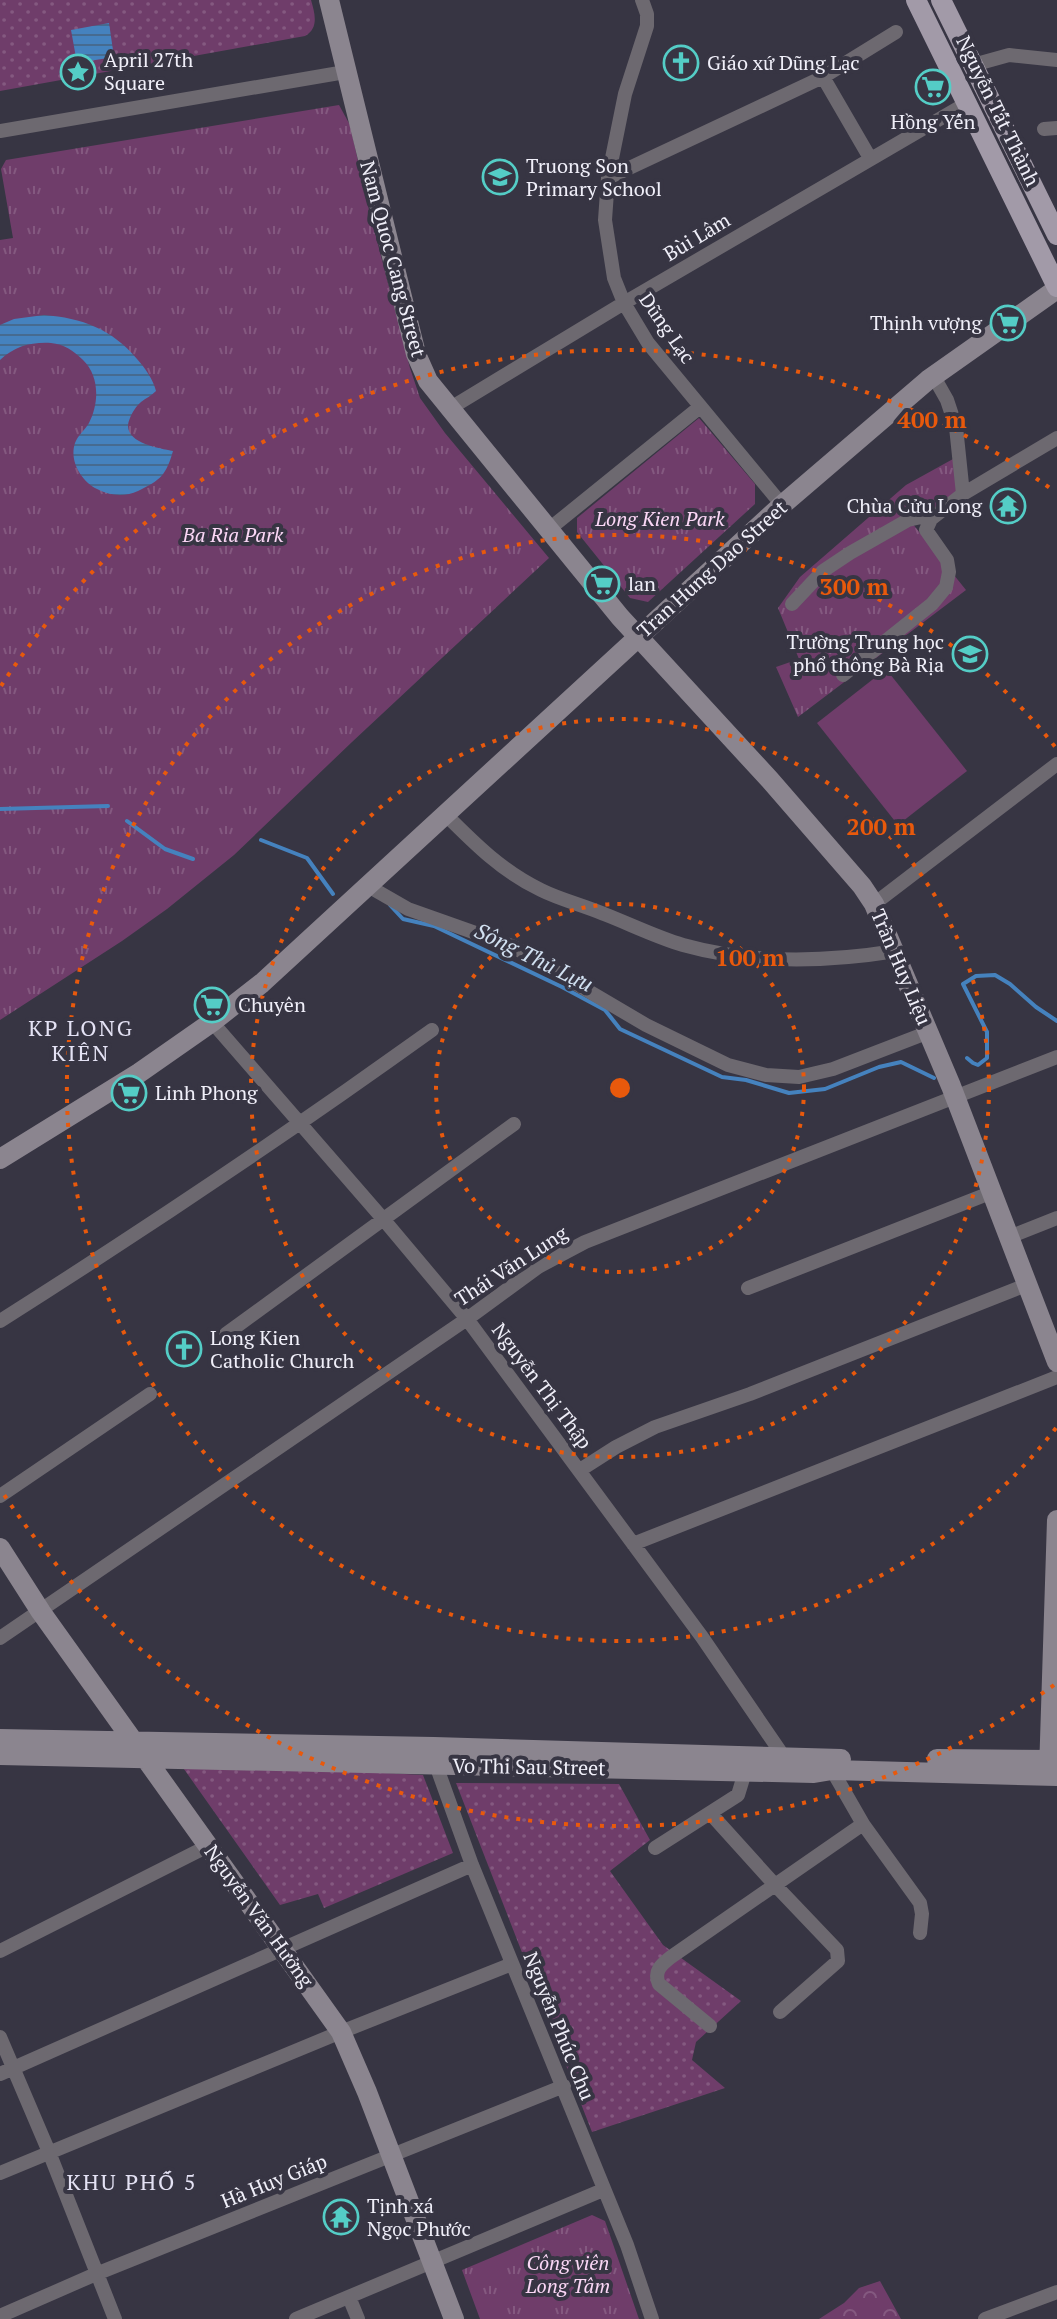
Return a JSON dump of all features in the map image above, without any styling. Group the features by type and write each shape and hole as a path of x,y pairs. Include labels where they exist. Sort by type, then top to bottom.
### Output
{"main road":[{"name":"Nguyễn Tất Thành","path":"916,0 1057,288"},
{"name":"Nguyễn Tất Thành","path":"941,0 1057,235"}],"street":[{"name":"Nam Quoc Cang Street","path":"329,0 416,354 428,381 638,636"},
{"name":"Dũng Lạc","path":"642,0 647,26 625,94 608,178 605,220 614,278 624,303 648,343 782,505"},
{"path":"608,178 823,77 896,32"},
{"path":"973,65 1009,55 1057,60"},
{"path":"0,131 345,72"},
{"path":"823,77 870,158"},
{"name":"Bùi Lâm","path":"449,409 967,103"},
{"name":"Tran Hung Dao Street","path":"212,1022 262,983 782,505 934,377 1057,288"},
{"path":"934,377 947,400 956,427 963,494"},
{"path":"548,530 700,407"},
{"path":"843,675 932,604 946,587 949,572 947,560 926,530 931,519 963,494 1057,438"},
{"path":"792,604 823,571 850,553 908,520 921,517 931,519"},
{"name":"Trần Huy Liệu","path":"638,636 770,780 874,904 929,1032 1057,1362"},
{"path":"874,904 1057,764"},
{"path":"446,815 500,865 539,889 683,945 721,953 772,958 896,951"},
{"path":"368,886 408,909 512,946 646,1025 728,1065 766,1075 799,1077 833,1069 929,1032"},
{"path":"0,1159 139,1073 212,1022"},
{"name":"Nguyễn Thị Thập","path":"212,1022 467,1319 711,1649 808,1765 863,1824 920,1903 920,1933"},
{"path":"0,1321 301,1124 432,1030"},
{"name":"Thái Văn Lung","path":"0,1638 467,1319 538,1267 585,1242 1057,1057"},
{"path":"226,1334 514,1124"},
{"path":"748,1288 990,1193"},
{"path":"1009,1237 1057,1218"},
{"path":"580,1470 655,1427 750,1394 1026,1285"},
{"path":"633,1544 1057,1377"},
{"path":"0,1496 150,1394"},
{"path":"1053,1768 1057,1520"},
{"name":"Nguyễn Văn Hưởng","path":"0,1548 41,1612 341,2032 454,2319"},
{"name":"Vo Thi Sau Street","path":"0,1739 134,1742 745,1772 808,1765 1053,1768"},
{"name":"Vo Thi Sau Street","path":"0,1755 147,1759 436,1756 1053,1768"},
{"name":"Nguyễn Phúc Chu","path":"436,1756 472,1865 564,2086 627,2245 652,2319"},
{"path":"655,1848 738,1795 745,1772"},
{"path":"710,1813 839,1955 838,1961 780,2012"},
{"path":"710,2026 659,1984 656,1978 661,1965 863,1824"},
{"path":"0,1951 208,1846"},
{"path":"7,2071 472,1865"},
{"path":"0,2173 512,1964"},
{"path":"0,2037 7,2071 49,2152 115,2319"},
{"name":"Hà Huy Giáp","path":"0,2316 96,2274 564,2086"},
{"path":"296,2319 603,2190"},
{"path":"985,2319 1057,2292"},
{"path":"349,2297 358,2319"}],"green space":[{"name":"April 27th Square","path":"0,0 311,0 315,20 305,36 0,91"},
{"name":"Ba Ria Park","path":"339,105 350,125 368,206 420,398 445,433 549,558 234,855 122,941 0,1020 0,240 13,238 1,169 6,160"},
{"name":"Long Kien Park","path":"699,418 755,484 755,504 648,602 630,598 577,532 577,518"},
{"path":"953,459 958,494 912,523 966,590 798,717 776,667 799,659 778,608 800,577 906,485"},
{"path":"886,669 967,771 898,825 817,723"},
{"path":"179,1762 423,1775 453,1853 324,1908 318,1894 280,1905"},
{"path":"456,1783 619,1784 650,1840 610,1871 663,1945 741,2001 696,2042 692,2060 725,2088 592,2132"},
{"name":"Công viên Long Tâm","path":"592,2215 605,2221 639,2319 480,2319 462,2270"},
{"path":"880,2281 901,2319 819,2319 844,2303 859,2288"}],"water":[{"path":"109,23 114,57 77,63 71,30"},
{"path":"44,315 84,322 107,333 140,362 148,374 156,391 137,405 128,426 130,433 141,442 173,451 162,476 152,483 133,493 112,494 91,485 81,476 75,463 75,443 89,423 96,390 93,374 76,354 60,345 37,343 17,348 0,360 0,325 14,319"}],"waterway":[{"name":"Sông Thủ Lựu","path":"0,809 108,806"},
{"name":"Sông Thủ Lựu","path":"127,821 165,849 193,859"},
{"name":"Sông Thủ Lựu","path":"261,840 307,858 333,894"},
{"name":"Sông Thủ Lựu","path":"390,905 403,919 434,926 562,987 605,1010 620,1029 722,1077 746,1080 789,1093 825,1089 879,1067 901,1062 934,1078"},
{"name":"Sông Thủ Lựu","path":"967,1058 978,1065 987,1058 987,1032 963,984 976,976 995,975 1057,1021"}],"place":[{"name":"Giáo xứ Dũng Lạc","path":"681,63"},
{"name":"April 27th Square","path":"78,72"},
{"name":"Hồng Yến","path":"933,87"},
{"name":"Truong Son Primary School","path":"500,177"},
{"name":"Thịnh vượng","path":"1008,323"},
{"name":"Chùa Cửu Long","path":"1008,506"},
{"name":"lan","path":"602,584"},
{"name":"Trường Trung học phổ thông Bà Rịa","path":"970,654"},
{"name":"Chuyên","path":"212,1005"},
{"name":"Linh Phong","path":"129,1093"},
{"name":"Long Kien Catholic Church","path":"184,1349"},
{"name":"Tịnh xá Ngọc Phước","path":"341,2217"}],"district":[{"name":"KP LONG KIÊN","path":"81,1040"},
{"name":"KHU PHỐ 5","path":"132,2182"}]}
